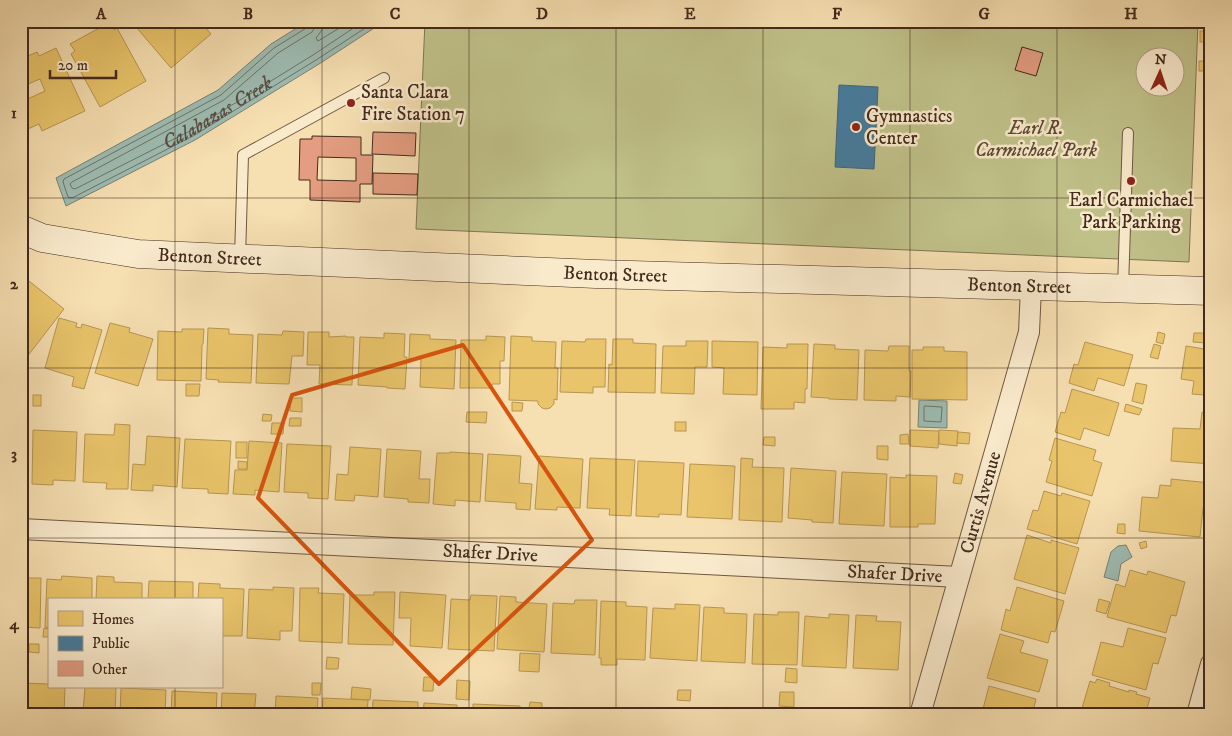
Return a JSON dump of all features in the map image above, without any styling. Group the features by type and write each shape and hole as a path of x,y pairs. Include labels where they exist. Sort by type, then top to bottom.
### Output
{"main road":[{"name":"Benton Street","path":"21,229 42,238 138,254 596,274 1211,291"}],"street":[{"name":"Curtis Avenue","path":"920,715 1029,332 1031,287"},
{"name":"Shafer Drive","path":"21,529 959,577"},
{"path":"1197,715 1211,664"}],"lane":[{"path":"240,259 243,155 384,78"},
{"path":"1123,289 1128,133"}],"highlighted area":[{"path":"463,345 592,540 439,684 258,498 292,395"}],"green space":[{"name":"Earl R. Carmichael Park","path":"425,21 1198,21 1189,262 416,229"}],"water":[{"name":"Calabazas Creek","path":"308,21 385,21 195,140 66,206 56,178 218,90 271,44"},
{"path":"919,400 947,401 947,428 918,427"},
{"path":"1126,545 1132,557 1121,564 1118,581 1104,577 1111,552 1118,546"}],"building: Homes":[{"path":"131,21 200,21 211,34 171,68"},
{"path":"110,22 114,30 117,28 146,81 100,107 71,54 75,51 70,44"},
{"path":"1200,31 1206,31 1206,42 1200,42"},
{"path":"56,48 85,111 42,131 39,124 21,132 21,102 45,91 40,79 21,87 21,59 37,52 39,56"},
{"path":"1199,61 1208,61 1208,71 1199,71"},
{"path":"1211,142 1211,231 1207,231"},
{"path":"29,281 64,309 23,362 21,361 21,291"},
{"path":"59,318 77,323 76,327 81,328 82,324 102,330 84,389 72,386 74,377 45,368"},
{"path":"110,323 130,328 129,332 153,339 138,386 95,373"},
{"path":"208,328 229,329 229,334 253,335 251,383 218,382 219,380 206,379"},
{"path":"182,329 204,329 201,381 157,380 158,331 182,332"},
{"path":"283,331 304,332 303,356 292,356 289,384 256,383 258,334 282,335"},
{"path":"308,332 329,332 329,337 354,337 352,385 319,384 320,365 307,365"},
{"path":"1158,332 1165,334 1163,344 1156,342"},
{"path":"384,333 405,334 404,357 407,357 405,389 358,385 360,337 384,338"},
{"path":"1194,333 1207,333 1207,343 1193,342"},
{"path":"410,334 430,335 430,339 456,340 454,389 420,387 421,359 409,359"},
{"path":"486,336 505,337 504,361 500,361 500,384 492,384 492,388 460,388 461,340 486,340"},
{"path":"511,336 532,337 532,341 556,342 555,368 558,368 557,400 554,399 554,404 550,408 542,408 538,401 509,400"},
{"path":"586,339 606,339 605,387 593,387 593,393 560,392 562,341 585,342"},
{"path":"613,339 633,339 633,343 656,344 655,393 608,392 609,364 612,365"},
{"path":"686,341 708,341 707,367 695,367 694,394 661,393 663,346 686,346"},
{"path":"712,341 758,342 757,395 723,394 724,368 712,367"},
{"path":"1085,342 1133,355 1124,386 1098,378 1094,391 1069,383 1074,364 1078,365"},
{"path":"787,344 808,344 805,403 794,402 794,409 761,409 763,347 787,348"},
{"path":"814,344 835,345 835,349 859,350 857,400 811,397"},
{"path":"1154,344 1161,346 1158,359 1150,357"},
{"path":"889,346 909,346 909,371 911,371 910,397 896,396 896,401 864,400 865,350 888,351"},
{"path":"1186,346 1211,350 1211,404 1204,403 1205,395 1192,394 1194,381 1181,379"},
{"path":"923,347 944,347 944,351 967,352 967,400 912,399 912,350 923,350"},
{"path":"1136,383 1147,385 1143,404 1132,401"},
{"path":"186,384 200,384 199,396 186,396"},
{"path":"1072,389 1119,403 1109,436 1084,428 1080,440 1055,432 1061,412 1065,413"},
{"path":"33,395 41,395 41,406 33,406"},
{"path":"291,398 302,398 302,412 290,411"},
{"path":"512,402 523,403 522,411 512,411"},
{"path":"1126,404 1142,409 1139,415 1124,411"},
{"path":"467,412 487,412 486,423 466,422"},
{"path":"1202,412 1211,413 1211,464 1171,461 1173,428 1200,429"},
{"path":"263,414 272,415 271,421 262,421"},
{"path":"290,418 301,418 301,426 289,426"},
{"path":"675,422 686,422 686,431 675,431"},
{"path":"272,423 284,423 283,434 271,434"},
{"path":"115,424 130,425 128,489 106,489 107,483 83,482 85,434 114,435"},
{"path":"33,430 77,432 75,481 53,480 53,485 32,484"},
{"path":"910,430 939,431 938,448 910,446"},
{"path":"939,430 958,431 957,446 939,444"},
{"path":"958,432 970,433 969,444 957,443"},
{"path":"908,434 909,444 900,444 900,435"},
{"path":"147,436 180,438 177,487 153,485 153,491 131,490 133,464 145,465"},
{"path":"764,437 775,437 775,446 763,445"},
{"path":"1055,438 1096,450 1093,460 1102,463 1092,496 1046,482 1052,461 1049,460"},
{"path":"185,439 231,441 228,494 208,493 208,489 182,488"},
{"path":"249,441 282,443 279,492 255,490 255,495 233,494 235,470 247,470"},
{"path":"236,442 247,442 247,458 236,458"},
{"path":"287,444 331,446 328,499 308,498 308,493 284,492"},
{"path":"877,446 888,446 888,460 877,459"},
{"path":"350,447 381,449 378,497 355,495 354,501 335,500 337,474 348,475"},
{"path":"387,449 421,451 419,479 430,479 429,503 408,502 408,499 384,497"},
{"path":"437,453 483,454 480,502 455,500 455,506 433,504"},
{"path":"488,454 521,456 519,483 532,484 530,510 516,509 516,503 485,501"},
{"path":"539,456 583,459 580,508 557,507 557,510 535,509"},
{"path":"21,458 27,460 21,474"},
{"path":"590,458 635,460 631,516 609,515 610,509 587,508"},
{"path":"741,458 753,459 752,467 784,468 782,522 739,520"},
{"path":"238,461 247,462 247,469 238,469"},
{"path":"638,461 684,463 681,515 659,514 659,517 636,516"},
{"path":"690,464 735,466 732,519 687,517"},
{"path":"791,468 836,471 833,523 788,518"},
{"path":"842,472 887,474 884,526 839,524"},
{"path":"955,473 963,475 961,484 953,483"},
{"path":"906,475 937,476 935,524 918,524 918,527 890,527 890,477 906,478"},
{"path":"1171,479 1210,483 1207,509 1203,508 1200,537 1139,531 1142,497 1158,498 1160,485 1171,486"},
{"path":"1044,491 1061,496 1062,493 1090,501 1077,544 1027,529 1033,510 1038,511"},
{"path":"1118,524 1125,524 1125,534 1117,533"},
{"path":"1027,535 1051,543 1051,540 1079,548 1065,594 1014,579"},
{"path":"1146,541 1147,547 1141,549 1139,543"},
{"path":"1130,570 1147,575 1148,571 1185,582 1176,616 1171,615 1166,633 1107,617 1116,584 1125,587"},
{"path":"62,576 92,578 92,598 48,598 48,628 45,627 47,579 61,580"},
{"path":"97,576 114,577 114,582 142,583 142,598 96,598"},
{"path":"21,578 41,578 40,628 21,627"},
{"path":"149,581 193,582 193,598 148,598"},
{"path":"199,583 220,584 220,588 244,589 242,636 222,636 222,598 198,598"},
{"path":"273,587 294,588 292,631 280,631 280,640 247,638 249,589 273,590"},
{"path":"1017,587 1064,601 1055,632 1051,631 1048,643 1001,630 1006,609 1010,611"},
{"path":"300,588 319,588 318,593 344,594 342,643 299,641"},
{"path":"374,592 395,592 393,645 348,644 350,595 374,595"},
{"path":"400,592 446,595 442,648 410,646 411,618 399,618"},
{"path":"471,595 497,596 494,651 448,649 451,599 470,600"},
{"path":"500,596 516,597 516,602 547,604 544,652 497,649"},
{"path":"1099,599 1110,602 1106,614 1096,611"},
{"path":"575,600 597,600 595,655 551,653 553,603 574,604"},
{"path":"601,601 626,602 626,606 647,607 645,660 617,659 617,665 601,665 601,658 599,658"},
{"path":"675,604 700,605 697,661 650,658 653,608 675,609"},
{"path":"704,607 724,608 724,613 747,614 745,663 701,661"},
{"path":"778,612 799,612 797,665 752,664 754,614 778,615"},
{"path":"829,614 849,615 846,668 802,666 805,616 829,618"},
{"path":"856,615 877,616 876,621 901,622 898,670 853,668"},
{"path":"44,628 48,629 48,637 43,637"},
{"path":"1128,628 1166,638 1158,664 1153,663 1146,690 1092,675 1101,642 1123,647"},
{"path":"1000,634 1024,641 1020,652 1048,660 1039,692 987,678"},
{"path":"29,644 39,644 39,653 29,652"},
{"path":"520,653 540,654 539,672 519,671"},
{"path":"327,657 339,658 338,669 326,669"},
{"path":"786,668 797,669 797,683 785,682"},
{"path":"424,677 434,677 433,691 423,691"},
{"path":"1097,679 1110,683 1109,686 1129,692 1129,690 1137,692 1136,694 1150,698 1145,715 1080,715 1090,681 1095,683"},
{"path":"457,680 470,681 469,700 456,699"},
{"path":"22,683 48,684 48,688 65,688 64,715 21,715"},
{"path":"312,683 321,683 320,695 312,695"},
{"path":"989,686 1036,699 1032,715 977,715 979,708 983,709"},
{"path":"352,687 371,689 370,700 351,699"},
{"path":"85,688 116,688 115,715 70,715 70,711 83,712"},
{"path":"121,688 166,690 165,715 120,715"},
{"path":"678,690 691,690 690,701 677,700"},
{"path":"172,691 217,693 216,715 171,715"},
{"path":"780,692 794,692 794,707 779,706"},
{"path":"222,693 256,694 254,715 221,715"},
{"path":"276,696 318,698 317,715 275,715"},
{"path":"323,698 368,700 367,715 322,715"},
{"path":"373,700 418,702 418,715 372,715"},
{"path":"530,702 542,703 542,709 572,713 571,715 525,715 525,708 529,708"},
{"path":"424,703 457,705 457,714 468,715 423,715"},
{"path":"473,704 520,706 520,715 473,715"},
{"path":"587,710 622,712 621,715 587,715"},
{"path":"756,710 774,711 774,715 756,715"},
{"path":"735,711 752,712 752,715 735,715"},
{"path":"627,712 660,714 660,715 626,715"}],"building: Public":[{"name":"Gymnastics Center","path":"839,85 878,87 874,169 835,167"}],"building: Other":[{"path":"1022,47 1043,53 1036,76 1015,70"},
{"path":"373,132 416,133 415,156 372,154"},
{"path":"312,136 361,137 361,155 373,155 372,184 360,184 360,202 310,200 310,180 299,180 300,139 312,139","holes":["318,157 356,158 356,181 317,180"]},
{"path":"373,173 418,174 417,195 373,194"}],"place":[{"name":"Santa Clara Fire Station 7","path":"351,103"},
{"name":"Gymnastics Center","path":"856,127"},
{"name":"Earl Carmichael Park Parking","path":"1131,181"}]}
